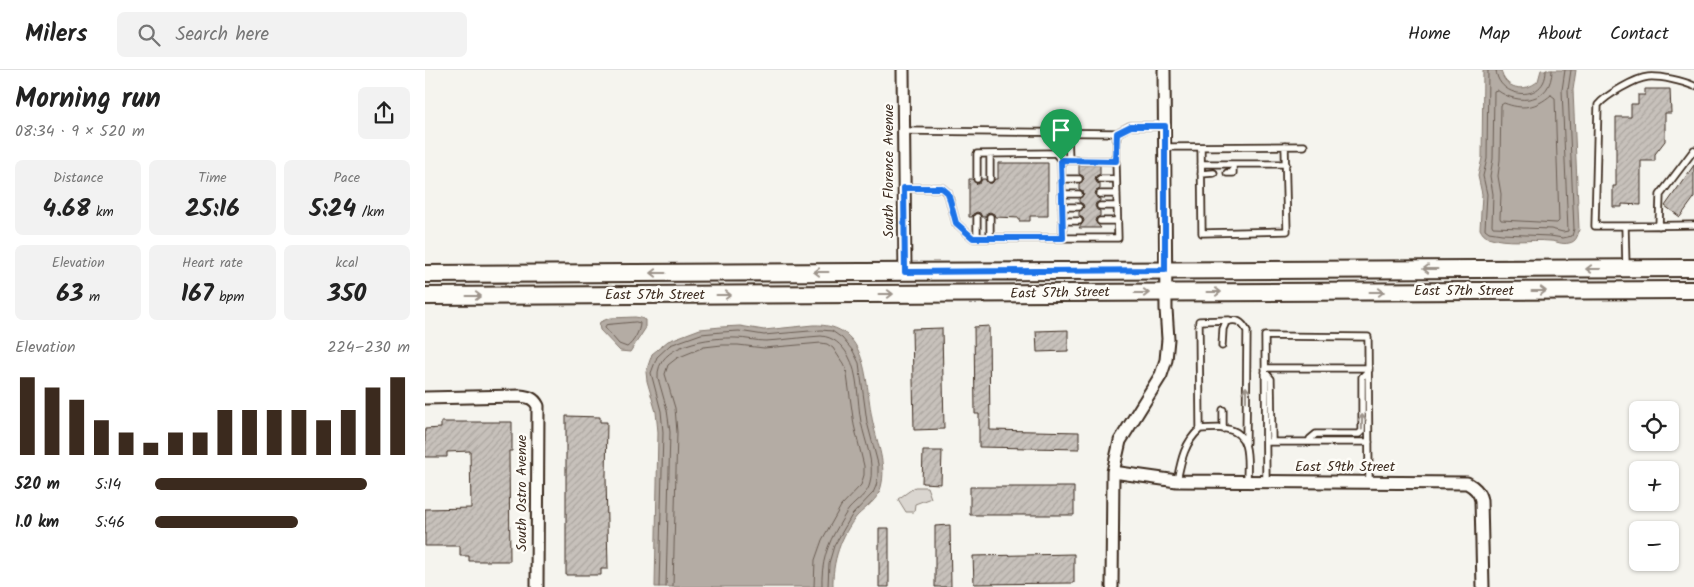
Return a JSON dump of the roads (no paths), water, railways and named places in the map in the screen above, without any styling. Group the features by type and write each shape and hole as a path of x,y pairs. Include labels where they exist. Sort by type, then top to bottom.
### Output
{"main road":[{"name":"East 57th Street","path":"425,274 1694,268"},
{"name":"East 57th Street","path":"425,296 1694,290"}],"street":[{"name":"South Florence Avenue","path":"903,70 905,272"},
{"path":"1113,587 1113,472 1120,441 1161,375 1166,360 1168,339 1165,270 1165,70"},
{"name":"South Ostro Avenue","path":"425,398 528,396 538,406 537,587"},
{"name":"East 59th Street","path":"1113,472 1177,481 1462,482 1474,487 1481,500 1483,587"}],"lane":[{"path":"1694,86 1683,81 1648,77 1627,85 1604,98 1598,105 1595,226 1694,225"},
{"path":"904,132 1117,133 1131,126 1165,126"},
{"path":"1068,133 1069,160"},
{"path":"904,188 942,188 948,193 956,223 973,238 1118,238 1117,133"},
{"path":"1201,147 1202,233 1287,231 1285,146"},
{"path":"1165,147 1303,146"},
{"path":"1659,226 1660,195 1694,150"},
{"path":"977,179 977,154 1055,153 1061,160 1063,238"},
{"path":"990,154 990,179"},
{"path":"1061,160 1116,161"},
{"path":"1201,164 1286,164"},
{"path":"1227,173 1233,173 1233,164"},
{"path":"1201,174 1214,173"},
{"path":"1062,179 1079,179"},
{"path":"1100,179 1116,179"},
{"path":"1062,194 1079,194"},
{"path":"1101,194 1117,194"},
{"path":"1101,206 1117,206"},
{"path":"1062,207 1079,207"},
{"path":"977,218 977,238"},
{"path":"990,218 990,238"},
{"path":"1063,221 1079,221"},
{"path":"1101,221 1118,221"},
{"path":"1625,226 1626,268"},
{"path":"1222,346 1224,325 1231,320"},
{"path":"1200,429 1199,321 1239,321 1243,323 1247,331 1247,482"},
{"path":"1266,482 1269,442 1265,336 1368,337 1369,482"},
{"path":"1265,370 1369,369"},
{"path":"1309,442 1316,434 1359,434 1362,431 1362,378 1369,369"},
{"path":"1223,410 1223,429"},
{"path":"1177,481 1181,459 1187,444 1191,437 1200,429 1223,429 1238,432 1246,443"},
{"path":"1269,442 1369,442"}],"water":[{"path":"1483,70 1501,70 1506,81 1511,85 1521,88 1533,85 1538,81 1541,70 1576,70 1573,90 1579,229 1575,240 1564,244 1552,241 1503,240 1487,237 1480,229 1482,194 1478,176 1482,158"},
{"path":"635,317 645,320 645,329 630,352 620,351 600,330 600,322 610,318"},
{"path":"813,325 832,327 846,334 855,345 865,374 883,471 883,479 877,496 851,523 842,540 834,568 833,587 655,587 658,432 656,412 646,372 652,354 668,341 700,329 740,326 764,330"}]}
